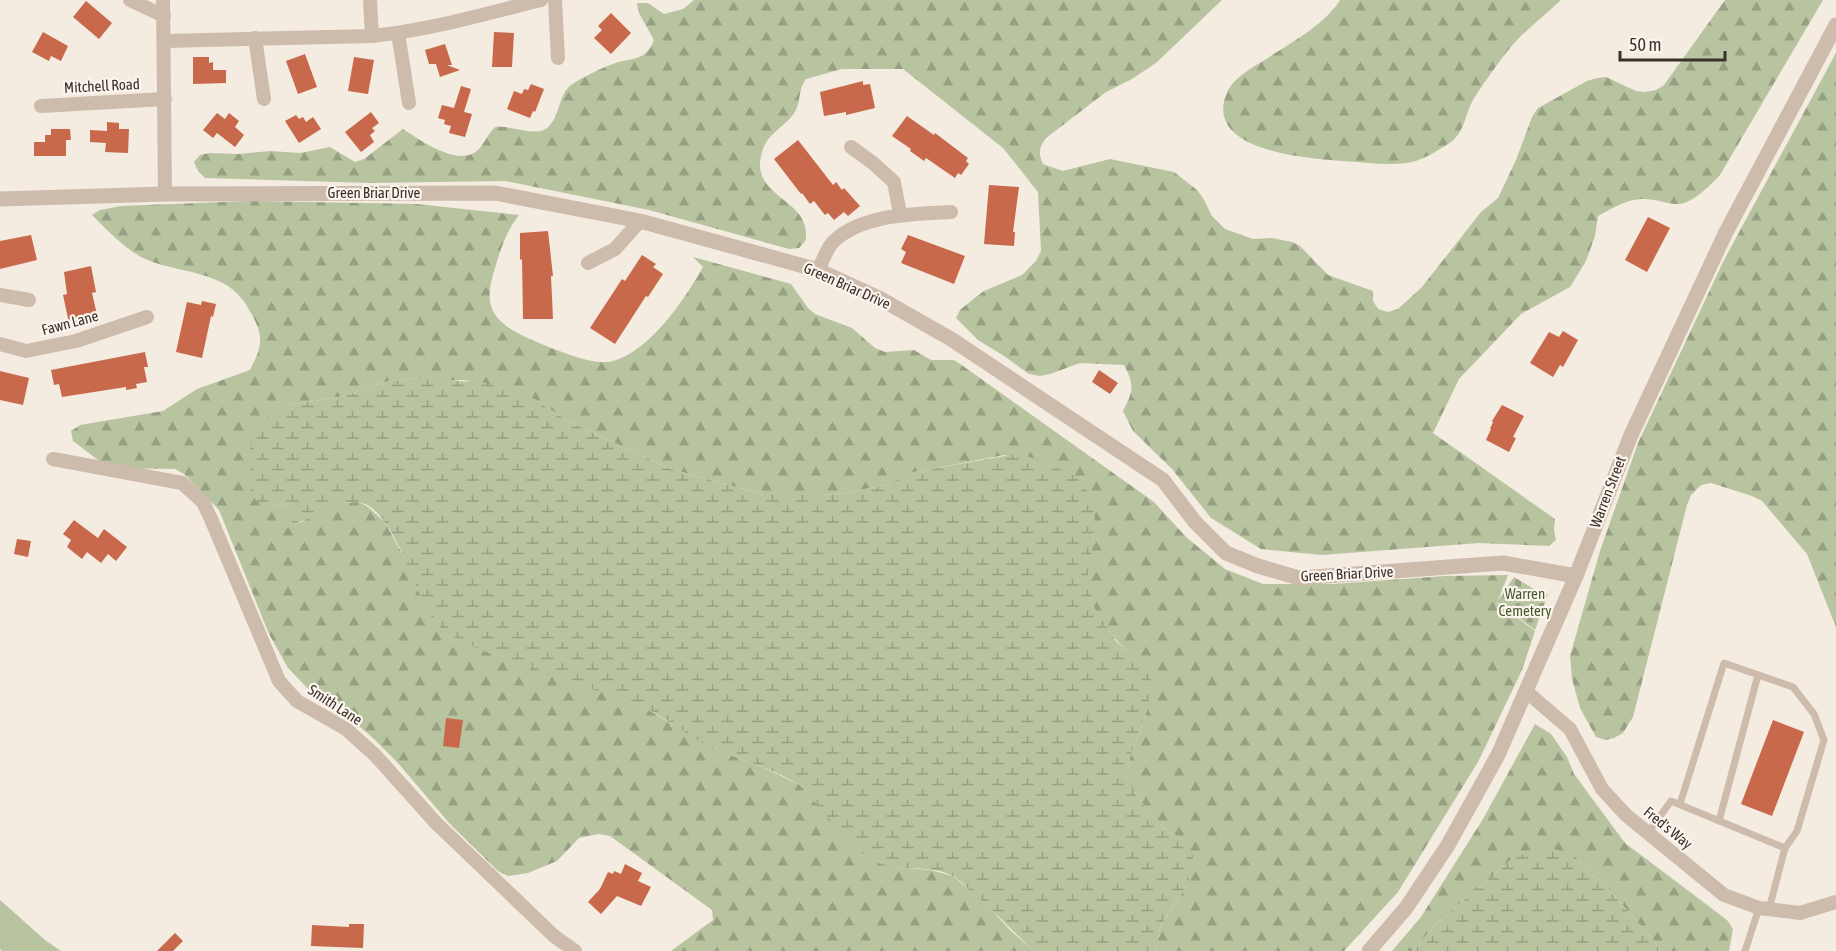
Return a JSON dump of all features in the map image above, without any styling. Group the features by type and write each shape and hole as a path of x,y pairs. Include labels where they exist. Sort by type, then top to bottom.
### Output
{"street":[{"path":"130,0 164,16"},
{"path":"163,0 165,194"},
{"path":"370,0 372,36"},
{"path":"165,41 372,36 448,24 541,0"},
{"path":"555,0 558,58"},
{"name":"Warren Street","path":"1370,951 1406,908 1448,845 1498,755 1576,576 1629,439 1725,232 1836,25"},
{"path":"398,33 409,103"},
{"path":"255,38 264,99"},
{"name":"Mitchell Road","path":"41,106 165,99"},
{"path":"851,147 894,182 900,214"},
{"name":"Green Briar Drive","path":"0,199 165,194 495,193 640,221 818,270 879,298 951,339 1163,480 1195,522 1226,553 1258,566 1299,578 1503,563 1576,576"},
{"path":"818,270 833,242 862,224 900,214 951,212"},
{"path":"588,263 615,249 640,221"},
{"path":"0,295 29,300"},
{"name":"Fawn Lane","path":"0,344 26,351 76,341 147,317"},
{"name":"Smith Lane","path":"53,459 182,483 202,502 211,519 279,681 297,701 346,729 375,755 436,823 554,936 575,951"},
{"name":"Fred's Way","path":"1527,692 1570,729 1602,789 1626,815 1724,895 1764,908 1800,913 1836,902"}],"lane":[{"path":"1680,804 1724,663 1793,687 1814,714 1824,740 1797,831 1785,848 1764,908 1745,951"},
{"path":"1719,821 1758,675"},
{"path":"1648,833 1671,801 1785,848"}],"green space":[{"path":"694,0 1222,0 1156,63 1106,92 1046,138 1040,150 1043,164 1063,171 1110,159 1174,172 1197,190 1212,216 1225,229 1253,239 1272,238 1300,246 1328,275 1373,291 1373,301 1378,309 1388,312 1398,309 1422,287 1481,212 1498,198 1516,160 1532,117 1538,108 1587,81 1597,78 1606,77 1636,91 1656,90 1664,85 1725,0 1823,0 1720,175 1690,201 1673,204 1641,199 1618,205 1598,216 1595,236 1586,261 1570,287 1521,314 1459,379 1433,433 1555,519 1556,540 1549,546 1479,543 1322,555 1261,549 1211,518 1172,469 1133,431 1123,411 1131,388 1130,378 1124,365 1080,363 1050,374 1040,376 1029,374 978,340 956,318 960,310 984,291 1022,275 1036,261 1041,251 1038,192 1003,148 903,69 842,69 806,79 793,115 766,143 760,163 762,174 766,183 798,213 803,221 806,240 799,248 789,249 649,210 505,181 370,183 205,178 198,171 194,162 200,155 209,153 239,154 270,151 300,153 330,147 355,162 364,159 403,129 439,150 460,156 470,155 478,150 495,127 536,132 547,128 555,117 566,90 571,85 602,68 637,58 647,52 654,40 639,13 637,3 648,3 664,14 683,9"},
{"path":"1340,0 1561,0 1522,35 1504,56 1475,97 1462,129 1455,138 1424,158 1398,164 1327,160 1285,154 1245,140 1231,129 1224,114 1226,95 1233,83 1316,25 1334,9"},
{"path":"1836,53 1836,627 1807,554 1762,501 1711,483 1701,485 1691,495 1687,505 1633,717 1623,733 1614,738 1605,740 1596,737 1580,708 1572,679 1570,656 1600,551 1638,443 1724,260"},
{"path":"248,201 417,204 519,215 504,240 492,280 490,303 494,313 509,328 519,334 590,361 613,361 640,347 653,335 687,294 703,267 693,257 791,284 815,314 852,328 875,348 885,352 914,350 931,360 954,360 1154,502 1186,537 1225,569 1263,584 1333,584 1445,576 1508,575 1497,603 1535,631 1522,670 1478,762 1398,892 1344,951 1156,951 1160,927 1187,885 1183,840 1165,829 1150,813 1136,795 1127,778 1130,757 1147,710 1146,670 1099,617 1088,591 1087,578 1094,532 1005,455 914,472 885,485 846,493 764,495 668,468 568,421 534,399 464,380 442,381 415,378 385,382 344,396 291,405 265,506 296,505 292,524 302,522 318,511 338,503 359,502 368,507 385,522 406,561 595,689 645,708 715,749 800,785 851,842 896,867 930,870 953,876 1034,951 671,951 713,920 712,910 610,836 599,834 579,838 557,861 528,873 508,876 498,871 450,824 397,762 374,739 351,719 317,698 288,668 269,634 219,510 184,474 175,469 116,468 102,463 73,441 71,431 80,425 163,411 197,389 250,370 260,343 259,330 252,315 232,289 208,277 141,257 121,243 92,215 100,210 121,206"},
{"path":"415,378 487,383 534,399 568,421 668,468 764,495 846,493 885,485 913,472 1016,454 1037,459 1079,478 1085,485 1095,511 1087,580 1095,609 1116,641 1146,670 1151,680 1147,710 1130,757 1127,778 1136,795 1150,813 1165,829 1183,840 1193,856 1193,866 1187,885 1160,927 1156,951 1034,951 987,905 953,876 934,870 885,865 868,858 843,835 798,784 717,750 642,707 527,668 448,634 432,618 425,606 392,533 381,517 369,506 356,502 337,505 292,524 295,505 265,506 256,501 251,491 250,449 256,428 271,414 291,405 344,396 385,382"},
{"name":"Warren Cemetery","path":"1514,577 1542,594 1548,594 1535,630 1497,602"},
{"path":"1535,724 1551,734 1567,757 1574,774 1625,843 1727,920 1733,929 1729,951 1660,951 1655,942 1605,885 1577,860 1512,859 1436,924 1413,951 1392,951 1421,917 1483,819"},
{"path":"1555,849 1577,860 1605,885 1655,942 1660,951 1413,951 1436,924 1512,859 1532,850"},
{"path":"0,900 45,940 61,951 2,951 0,949"}],"building":[{"path":"86,1 112,23 99,39 73,17"},
{"path":"611,13 631,33 611,54 594,38 602,30 598,26"},
{"path":"43,32 68,46 61,61 51,56 49,61 32,52"},
{"path":"494,32 514,33 512,67 492,67"},
{"path":"445,44 452,65 447,65 460,70 440,77 436,64 429,64 425,50"},
{"path":"305,54 317,87 298,94 286,61"},
{"path":"193,57 209,57 209,63 213,62 213,70 226,70 226,83 193,84"},
{"path":"354,57 374,60 368,94 348,91"},
{"path":"863,81 863,85 870,84 875,108 846,115 846,112 824,116 820,92"},
{"path":"531,84 544,89 535,112 533,111 530,118 507,109 514,91 522,94 524,89 528,90"},
{"path":"461,86 471,89 464,112 472,114 465,137 449,133 451,126 444,124 445,120 438,118 442,105 454,108"},
{"path":"371,112 379,123 372,128 375,131 370,135 374,142 361,152 345,132"},
{"path":"217,113 225,119 229,113 239,121 235,127 244,135 235,147 217,133 213,138 203,130"},
{"path":"296,115 299,119 303,117 306,122 313,117 321,129 299,143 285,121"},
{"path":"907,116 934,135 935,133 968,158 966,161 969,164 961,175 958,173 955,178 926,158 924,161 892,136"},
{"path":"107,122 119,123 119,129 129,129 128,153 105,152 106,143 90,142 90,130 107,131"},
{"path":"51,129 70,129 71,140 66,140 66,156 34,156 34,142 45,142 45,135 51,135"},
{"path":"798,140 833,185 836,182 842,190 844,188 860,206 848,216 844,212 834,220 828,213 825,215 814,201 810,204 774,159"},
{"path":"989,185 1019,187 1013,232 1015,232 1014,246 984,244"},
{"path":"1648,217 1670,228 1647,272 1625,260"},
{"path":"548,231 553,276 551,276 553,319 523,319 520,233"},
{"path":"31,235 37,260 0,269 0,241"},
{"path":"908,235 965,256 954,284 901,263 906,252 901,249"},
{"path":"642,255 656,264 653,267 663,274 615,344 590,328 622,279 625,281"},
{"path":"91,266 96,292 92,293 98,319 69,323 63,295 67,294 64,272"},
{"path":"202,301 216,304 213,317 211,316 202,358 176,352 187,302 201,305"},
{"path":"1563,331 1578,340 1563,367 1560,365 1553,377 1530,363 1549,332 1559,337"},
{"path":"145,352 148,367 144,367 147,382 136,384 137,388 126,390 126,387 62,397 59,384 54,385 51,370"},
{"path":"1099,370 1118,383 1110,394 1092,382"},
{"path":"0,371 29,378 23,405 0,400"},
{"path":"1502,405 1524,416 1513,437 1516,438 1509,452 1486,440 1492,421"},
{"path":"74,520 98,538 104,529 127,547 116,561 108,554 101,563 87,552 82,559 67,547 71,540 63,534"},
{"path":"17,539 31,541 28,557 14,554"},
{"path":"446,718 463,720 459,748 443,746"},
{"path":"1773,720 1804,732 1772,816 1741,804"},
{"path":"625,864 642,873 638,881 651,887 641,906 617,896 601,914 588,902 600,889 608,872 613,874 614,871 621,874"},
{"path":"349,924 364,924 363,948 311,946 312,925 349,927"},
{"path":"175,933 183,941 173,951 157,951"}]}
